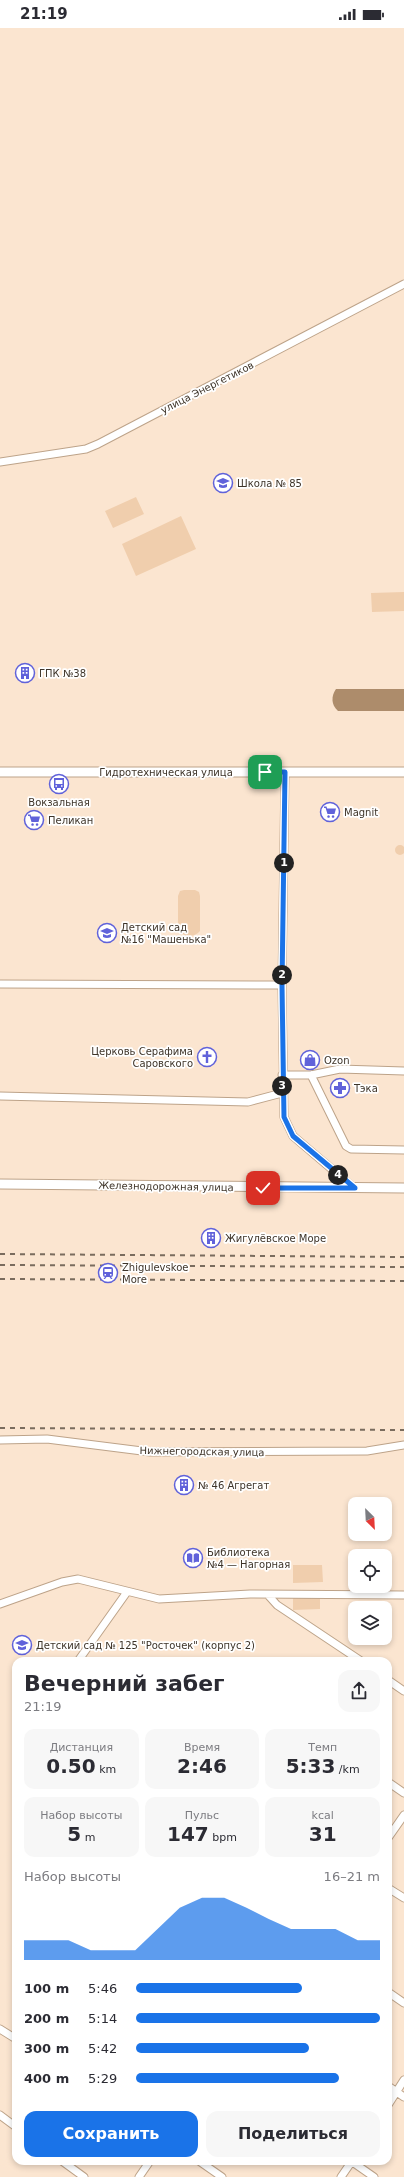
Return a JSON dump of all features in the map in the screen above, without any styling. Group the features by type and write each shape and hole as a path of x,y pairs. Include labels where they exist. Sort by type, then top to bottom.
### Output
{"main road":[{"name":"Гидротехническая улица","path":"0,772 404,772"},
{"name":"Железнодорожная улица","path":"0,1184 404,1188"}],"street":[{"name":"улица Энергетиков","path":"0,462 86,449 98,444 404,284"},
{"path":"285,772 282,985 282,1093 284,1117 293,1136 355,1188"},
{"path":"0,984 282,985"},
{"path":"282,1075 311,1075 340,1069 404,1071"},
{"path":"311,1075 346,1146 352,1149 404,1150"},
{"path":"0,1096 248,1102 282,1093"},
{"name":"Нижнегородская улица","path":"0,1440 47,1439 150,1452 368,1451 404,1445"},
{"path":"0,1604 62,1582 78,1579 159,1600 268,1595 404,1595"},
{"path":"81,1657 127,1592"},
{"path":"268,1595 277,1605 355,1657"},
{"path":"392,1683 404,1691"},
{"path":"392,1785 404,1793"},
{"path":"392,1832 404,1815"},
{"path":"392,1890 404,1898"},
{"path":"392,1995 404,2003"},
{"path":"0,2029 12,2036"},
{"path":"392,2098 404,2080"},
{"path":"392,2088 404,2097"},
{"path":"0,2115 12,2124"},
{"path":"68,2165 84,2177"},
{"path":"139,2177 147,2165"},
{"path":"205,2165 222,2177"},
{"path":"341,2177 349,2165"},
{"path":"358,2165 374,2177"}],"shaded area":[{"path":"136,497 144,514 113,528 105,511"},
{"path":"181,516 196,549 136,576 122,544"},
{"path":"404,592 404,611 372,612 371,593"},
{"path":"336,689 404,689 404,711 338,711 332,700"},
{"path":"398,845 402,845 404,846 404,854 398,855 395,852 395,848"},
{"path":"195,890 199,892 200,896 200,931 192,936 183,934 178,930 178,896 180,891"},
{"path":"293,1565 322,1565 323,1582 293,1583"},
{"path":"293,1598 320,1598 320,1609 293,1610"}],"railway":[{"path":"0,1254 404,1257"},
{"path":"0,1265 404,1267"},
{"path":"0,1279 404,1281"},
{"path":"0,1428 404,1430"}],"place":[{"name":"Школа № 85","path":"223,483"},
{"name":"ГПК №38","path":"25,673"},
{"name":"Вокзальная","path":"59,784"},
{"name":"Magnit","path":"330,812"},
{"name":"Пеликан","path":"34,820"},
{"name":"Детский сад №16 \"Машенька\"","path":"107,933"},
{"name":"Церковь Серафима Саровского","path":"207,1057"},
{"name":"Ozon","path":"310,1060"},
{"name":"Тэка","path":"340,1088"},
{"name":"Жигулёвское Море","path":"211,1238"},
{"name":"Zhigulevskoe More","path":"108,1273"},
{"name":"№ 46 Агрегат","path":"184,1485"},
{"name":"Библиотека №4 — Нагорная","path":"193,1558"},
{"name":"Детский сад № 125 \"Росточек\" (корпус 2)","path":"22,1645"}],"route":[{"path":"263,1188 355,1188 293,1136 284,1117 282,1093 282,985 285,772 265,772"}]}
